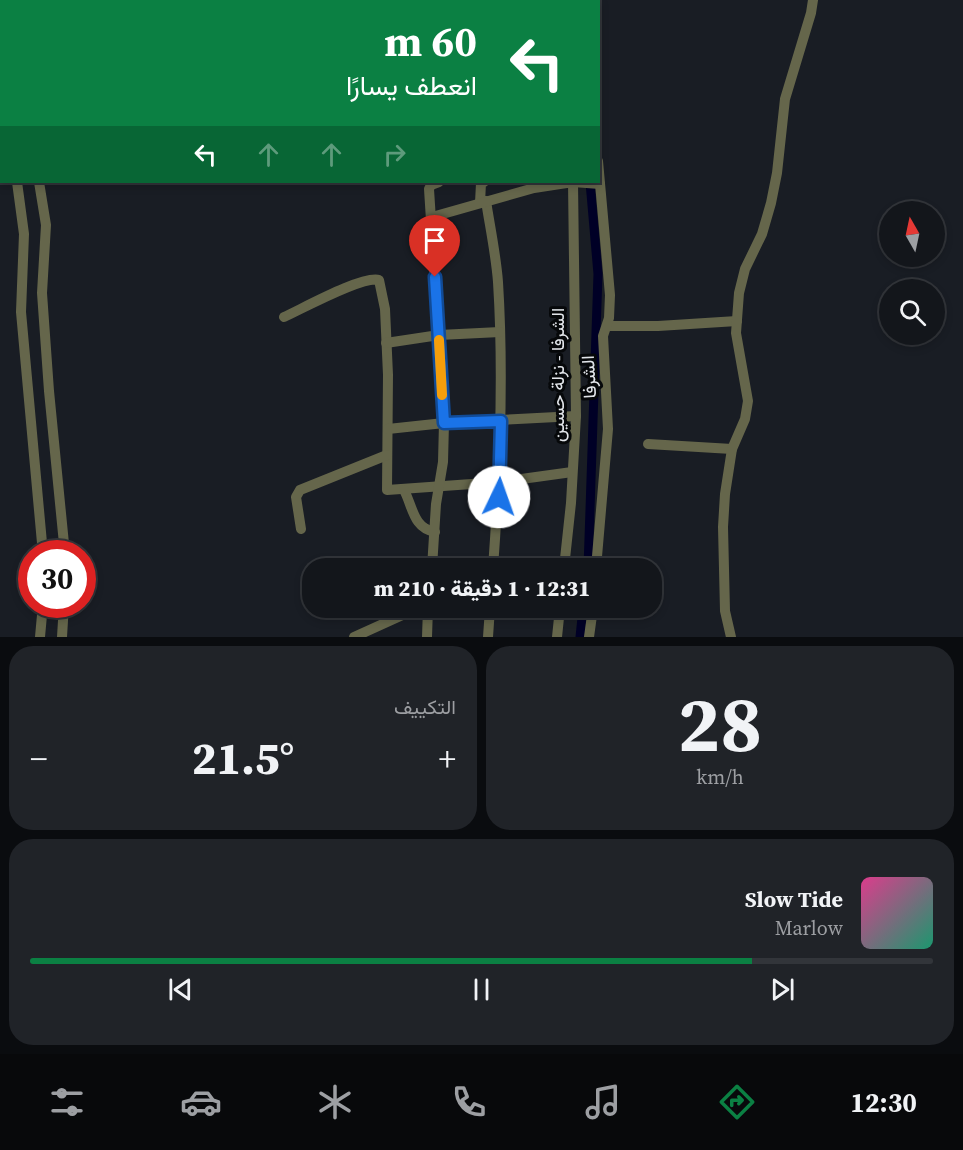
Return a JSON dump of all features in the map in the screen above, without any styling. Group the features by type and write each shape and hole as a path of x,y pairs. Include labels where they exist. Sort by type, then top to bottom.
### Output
{"street":[{"path":"731,637 725,610 723,527 725,494 732,449 745,419 748,401 739,357 737,321 743,276 764,227 773,193 785,99 813,0"},
{"path":"18,183 24,234 21,312 42,540"},
{"path":"39,183 46,225 42,293 64,540"},
{"path":"433,558 436,504 441,485 444,423 429,186 436,183"},
{"path":"481,183 479,188 497,279 500,332 500,482 495,558"},
{"path":"432,217 534,188 569,183"},
{"name":"الشرفا - نزلة حسين","path":"565,558 576,416 576,183"},
{"path":"587,183 598,184"},
{"name":"الشرفا","path":"598,184 610,289 607,326 603,342 608,429 598,558"},
{"path":"284,316 339,290 367,280 378,279 384,299 386,343 387,490 500,482 572,472"},
{"path":"607,326 737,321"},
{"path":"386,343 439,335 500,332"},
{"path":"388,429 444,423 576,416"},
{"path":"648,444 732,449"},
{"path":"301,529 296,497 300,490 387,455"},
{"path":"404,490 416,520 420,525 435,532"},
{"path":"40,637 42,618"},
{"path":"62,637 63,618"},
{"path":"354,637 396,618"},
{"path":"427,637 428,618"},
{"path":"488,637 489,618"},
{"path":"557,637 559,618"},
{"path":"589,637 592,618"}],"waterway":[{"path":"588,558 598,274 590,183"},
{"path":"580,637 582,618"}],"slow traffic":[{"path":"439,340 442,395"}],"route":[{"path":"435,277 444,423 501,421 499,497"}]}
